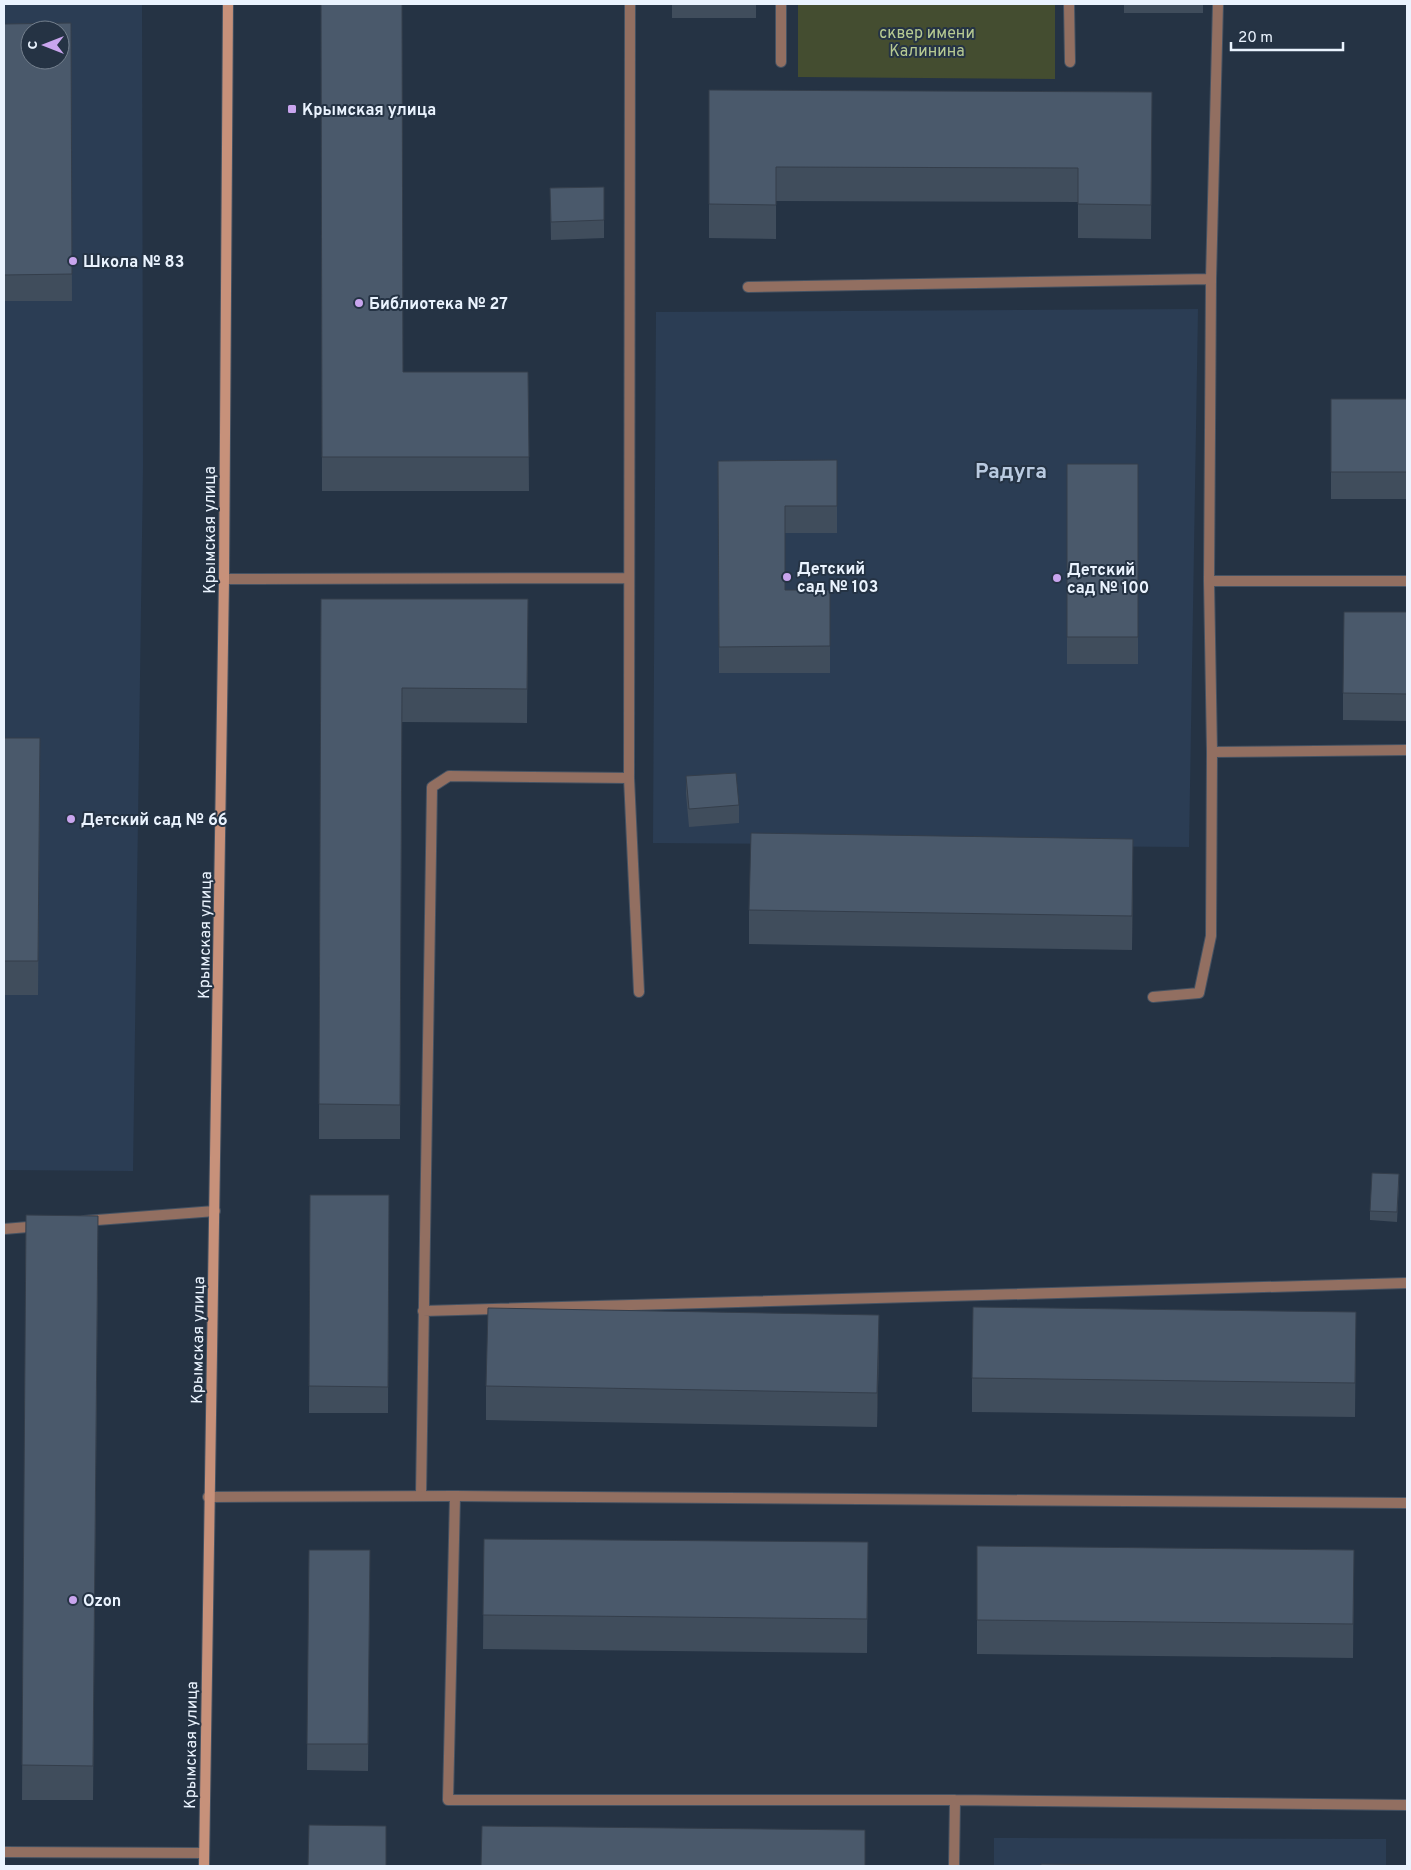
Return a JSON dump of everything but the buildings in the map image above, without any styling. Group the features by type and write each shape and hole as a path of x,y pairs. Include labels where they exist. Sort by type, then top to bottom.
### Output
{"main road":[{"name":"Крымская улица","path":"204,1866 208,1498 215,1211 224,578 228,4"}],"street":[{"path":"630,4 629,778 639,992"},
{"path":"781,4 781,62"},
{"path":"1069,4 1070,62"},
{"path":"1152,997 1199,993 1211,936 1212,752 1209,581 1211,279 1218,4"},
{"path":"748,287 1211,279"},
{"path":"224,578 630,578"},
{"path":"1209,581 1407,582"},
{"path":"1212,752 1407,750"},
{"path":"421,1496 432,787 449,776 629,778"},
{"path":"70,1222 215,1211"},
{"path":"4,1229 51,1224"},
{"path":"423,1311 1407,1284"},
{"path":"208,1498 455,1496 1407,1503"},
{"path":"455,1496 448,1800 955,1800 1407,1805"},
{"path":"954,1866 955,1800"},
{"path":"4,1852 204,1852"}],"shaded area":[{"name":"Детский сад № 66","path":"4,4 142,4 143,467 133,1171 4,1170"},
{"path":"1198,309 1189,847 653,843 656,312"},
{"path":"994,1838 1386,1839 1386,1866 994,1866"}],"green space":[{"name":"сквер имени Калинина","path":"798,4 1055,4 1055,79 798,77"}],"place":[{"name":"Крымская улица","path":"292,109"},
{"name":"Школа № 83","path":"73,261"},
{"name":"Библиотека № 27","path":"359,303"},
{"name":"Детский сад № 103","path":"787,577"},
{"name":"Детский сад № 100","path":"1057,578"},
{"name":"Детский сад № 66","path":"71,819"},
{"name":"Ozon","path":"73,1600"}],"district":[{"name":"Радуга","path":"1011,471"}]}
